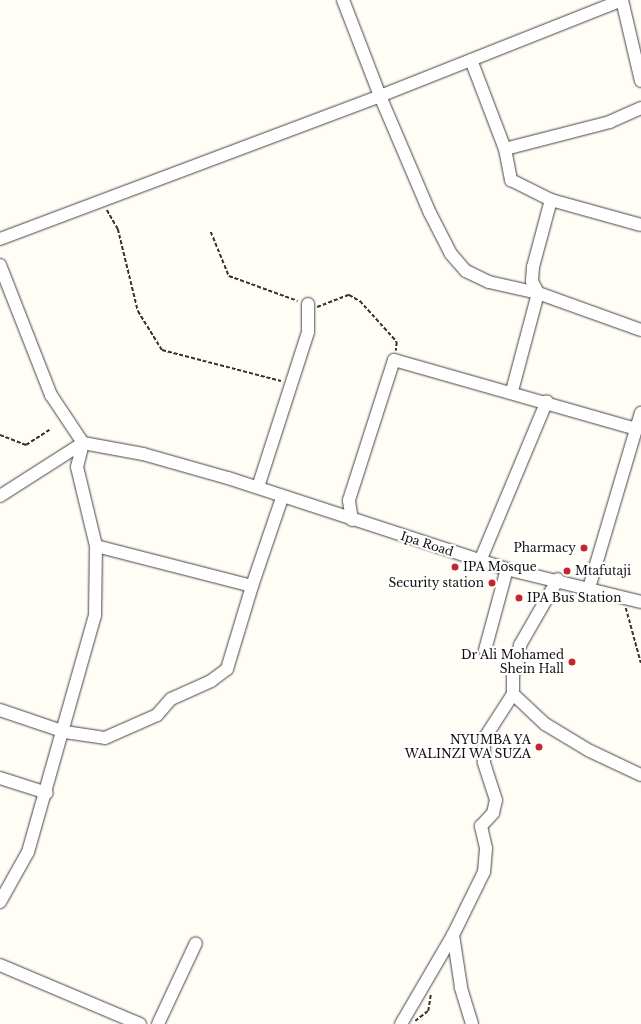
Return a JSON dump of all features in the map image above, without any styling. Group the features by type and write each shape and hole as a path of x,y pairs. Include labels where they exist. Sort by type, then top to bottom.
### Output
{"street":[{"path":"343,0 380,96 451,254 466,271 488,282 538,293 641,330"},
{"path":"0,239 380,96 622,0 637,57 641,81"},
{"path":"471,60 505,149 511,180 551,200 641,226"},
{"path":"505,149 610,122 641,108"},
{"path":"512,391 538,293 532,281 532,267 551,200"},
{"path":"0,265 50,395 83,443 77,467 96,546 95,616 65,732 28,852 0,902"},
{"path":"258,487 308,332 308,304"},
{"path":"352,520 349,500 394,360 512,391 636,429"},
{"path":"480,561 546,401"},
{"path":"589,588 641,413"},
{"path":"0,496 83,443"},
{"name":"Ipa Road","path":"83,443 143,454 258,487 282,498 480,561 641,602"},
{"path":"0,710 65,732 105,738 162,713 171,699 211,681 227,669 252,586 282,498"},
{"path":"96,546 252,586"},
{"path":"485,650 507,569"},
{"path":"400,1024 453,935 484,872 486,848 481,826 493,813 496,800 484,762 484,739 514,694 513,676 520,645 558,580"},
{"path":"514,694 545,724 590,751 641,775"},
{"path":"0,778 47,793"},
{"path":"453,935 461,987 472,1024"},
{"path":"158,1024 196,943"},
{"path":"0,965 140,1024"}],"path":[{"path":"103,199 118,229 138,311 162,350 290,384"},
{"path":"0,435 26,445 51,429"},
{"path":"622,597 641,663"}],"place":[{"name":"Pharmacy","path":"584,548"},
{"name":"IPA Mosque","path":"455,567"},
{"name":"Mtafutaji","path":"567,571"},
{"name":"Security station","path":"492,583"},
{"name":"IPA Bus Station","path":"519,598"},
{"name":"Dr Ali Mohamed Shein Hall","path":"572,662"},
{"name":"NYUMBA YA WALINZI WA SUZA","path":"539,747"}]}
